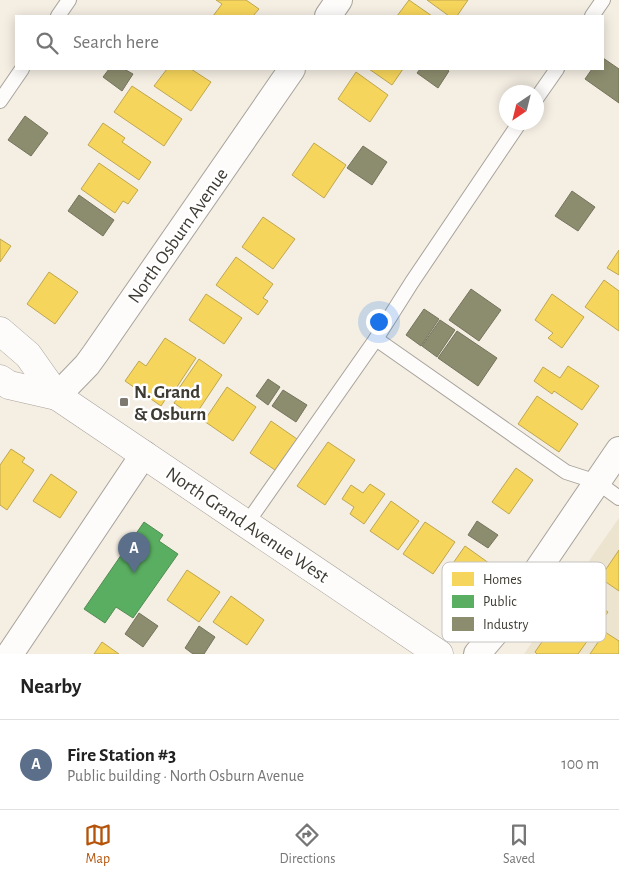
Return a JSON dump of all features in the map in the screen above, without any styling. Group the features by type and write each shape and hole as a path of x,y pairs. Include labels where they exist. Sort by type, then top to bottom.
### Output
{"main road":[{"name":"North Grand Avenue West","path":"0,331 28,355 57,396"},
{"name":"North Grand Avenue West","path":"0,379 9,384 57,396 438,654"}],"street":[{"path":"329,15 339,0"},
{"name":"North Osburn Avenue","path":"57,396 91,360 291,70"},
{"path":"542,562 619,450"},
{"path":"10,654 144,454"},
{"path":"477,654 487,642"}],"lane":[{"path":"59,15 69,0"},
{"path":"593,15 603,0"},
{"path":"0,101 21,70"},
{"path":"544,87 556,70"},
{"path":"247,523 376,339 412,282 515,130"},
{"path":"376,339 566,472 597,482 619,498"}],"shaded area":[{"path":"619,518 619,654 524,654 532,642 606,642 606,562 588,562"}],"building: Homes":[{"path":"216,0 246,0 259,9 254,15 214,15 222,4"},
{"path":"409,0 431,15 398,15"},
{"path":"427,0 468,0 458,15 448,15"},
{"path":"166,70 193,70 211,82 191,111 154,86"},
{"path":"370,70 402,70 392,85"},
{"path":"356,72 388,95 370,122 338,99"},
{"path":"132,86 182,119 164,146 114,112"},
{"path":"103,123 125,138 122,142 151,162 139,180 88,145"},
{"path":"314,143 346,165 324,198 292,175"},
{"path":"99,163 138,190 128,204 123,201 115,213 81,189"},
{"path":"263,217 295,239 273,269 242,247"},
{"path":"0,239 11,246 0,262"},
{"path":"619,250 619,275 607,268"},
{"path":"236,257 273,284 263,298 268,301 258,315 216,285"},
{"path":"49,272 78,292 55,324 27,304"},
{"path":"604,280 619,291 619,331 585,307"},
{"path":"206,294 242,318 224,344 189,320"},
{"path":"552,294 584,317 562,348 548,338 553,333 535,320"},
{"path":"165,338 196,358 169,399 167,397 161,406 125,381 139,361 146,366"},
{"path":"199,359 222,375 194,417 174,403 179,396 175,394"},
{"path":"568,366 599,386 582,410 554,391 552,394 534,381 543,367 560,378"},
{"path":"227,387 256,407 233,441 204,421"},
{"path":"537,396 578,424 559,452 518,424"},
{"path":"271,421 297,439 275,470 250,453"},
{"path":"328,442 355,460 325,505 297,486"},
{"path":"11,449 25,458 22,462 34,470 7,510 0,505 0,465"},
{"path":"516,468 533,480 509,514 492,502"},
{"path":"51,474 77,492 60,518 33,501"},
{"path":"370,484 385,494 364,524 350,514 354,507 342,499 351,485 363,493"},
{"path":"391,501 419,521 398,550 370,531"},
{"path":"425,522 455,542 433,574 403,554"},
{"path":"465,546 487,562 454,562"},
{"path":"619,550 619,591 606,582 606,569"},
{"path":"187,570 220,592 199,622 167,600"},
{"path":"231,596 264,620 247,645 213,622"},
{"path":"606,633 619,641 619,654 590,654 598,642 606,642"},
{"path":"102,642 119,654 94,654"},
{"path":"542,642 587,642 578,654 537,654 535,652"}],"building: Public":[{"path":"144,522 163,535 159,541 178,554 133,618 116,607 105,623 84,609"}],"building: Industry":[{"path":"604,59 619,69 619,103 585,79 591,70 604,70"},
{"path":"108,70 126,70 133,74 122,91 103,77"},
{"path":"419,70 449,71 438,88 417,73"},
{"path":"25,116 48,133 31,156 8,140"},
{"path":"363,146 387,162 372,185 347,168"},
{"path":"572,191 595,207 578,231 555,216"},
{"path":"79,195 114,220 103,236 68,211"},
{"path":"471,289 501,310 479,341 449,320"},
{"path":"424,309 439,319 421,346 406,335"},
{"path":"440,320 455,330 437,357 422,346"},
{"path":"457,331 497,358 478,386 438,358"},
{"path":"268,379 280,387 268,405 256,396"},
{"path":"283,390 307,405 296,422 272,406"},
{"path":"477,521 498,535 488,548 468,535"},
{"path":"139,613 158,626 143,647 125,634"},
{"path":"199,626 215,637 204,654 193,654 185,648"}],"place":[{"name":"N. Grand & Osburn","path":"124,402"},
{"name":"Fire Station #3","path":"134,573"}]}
